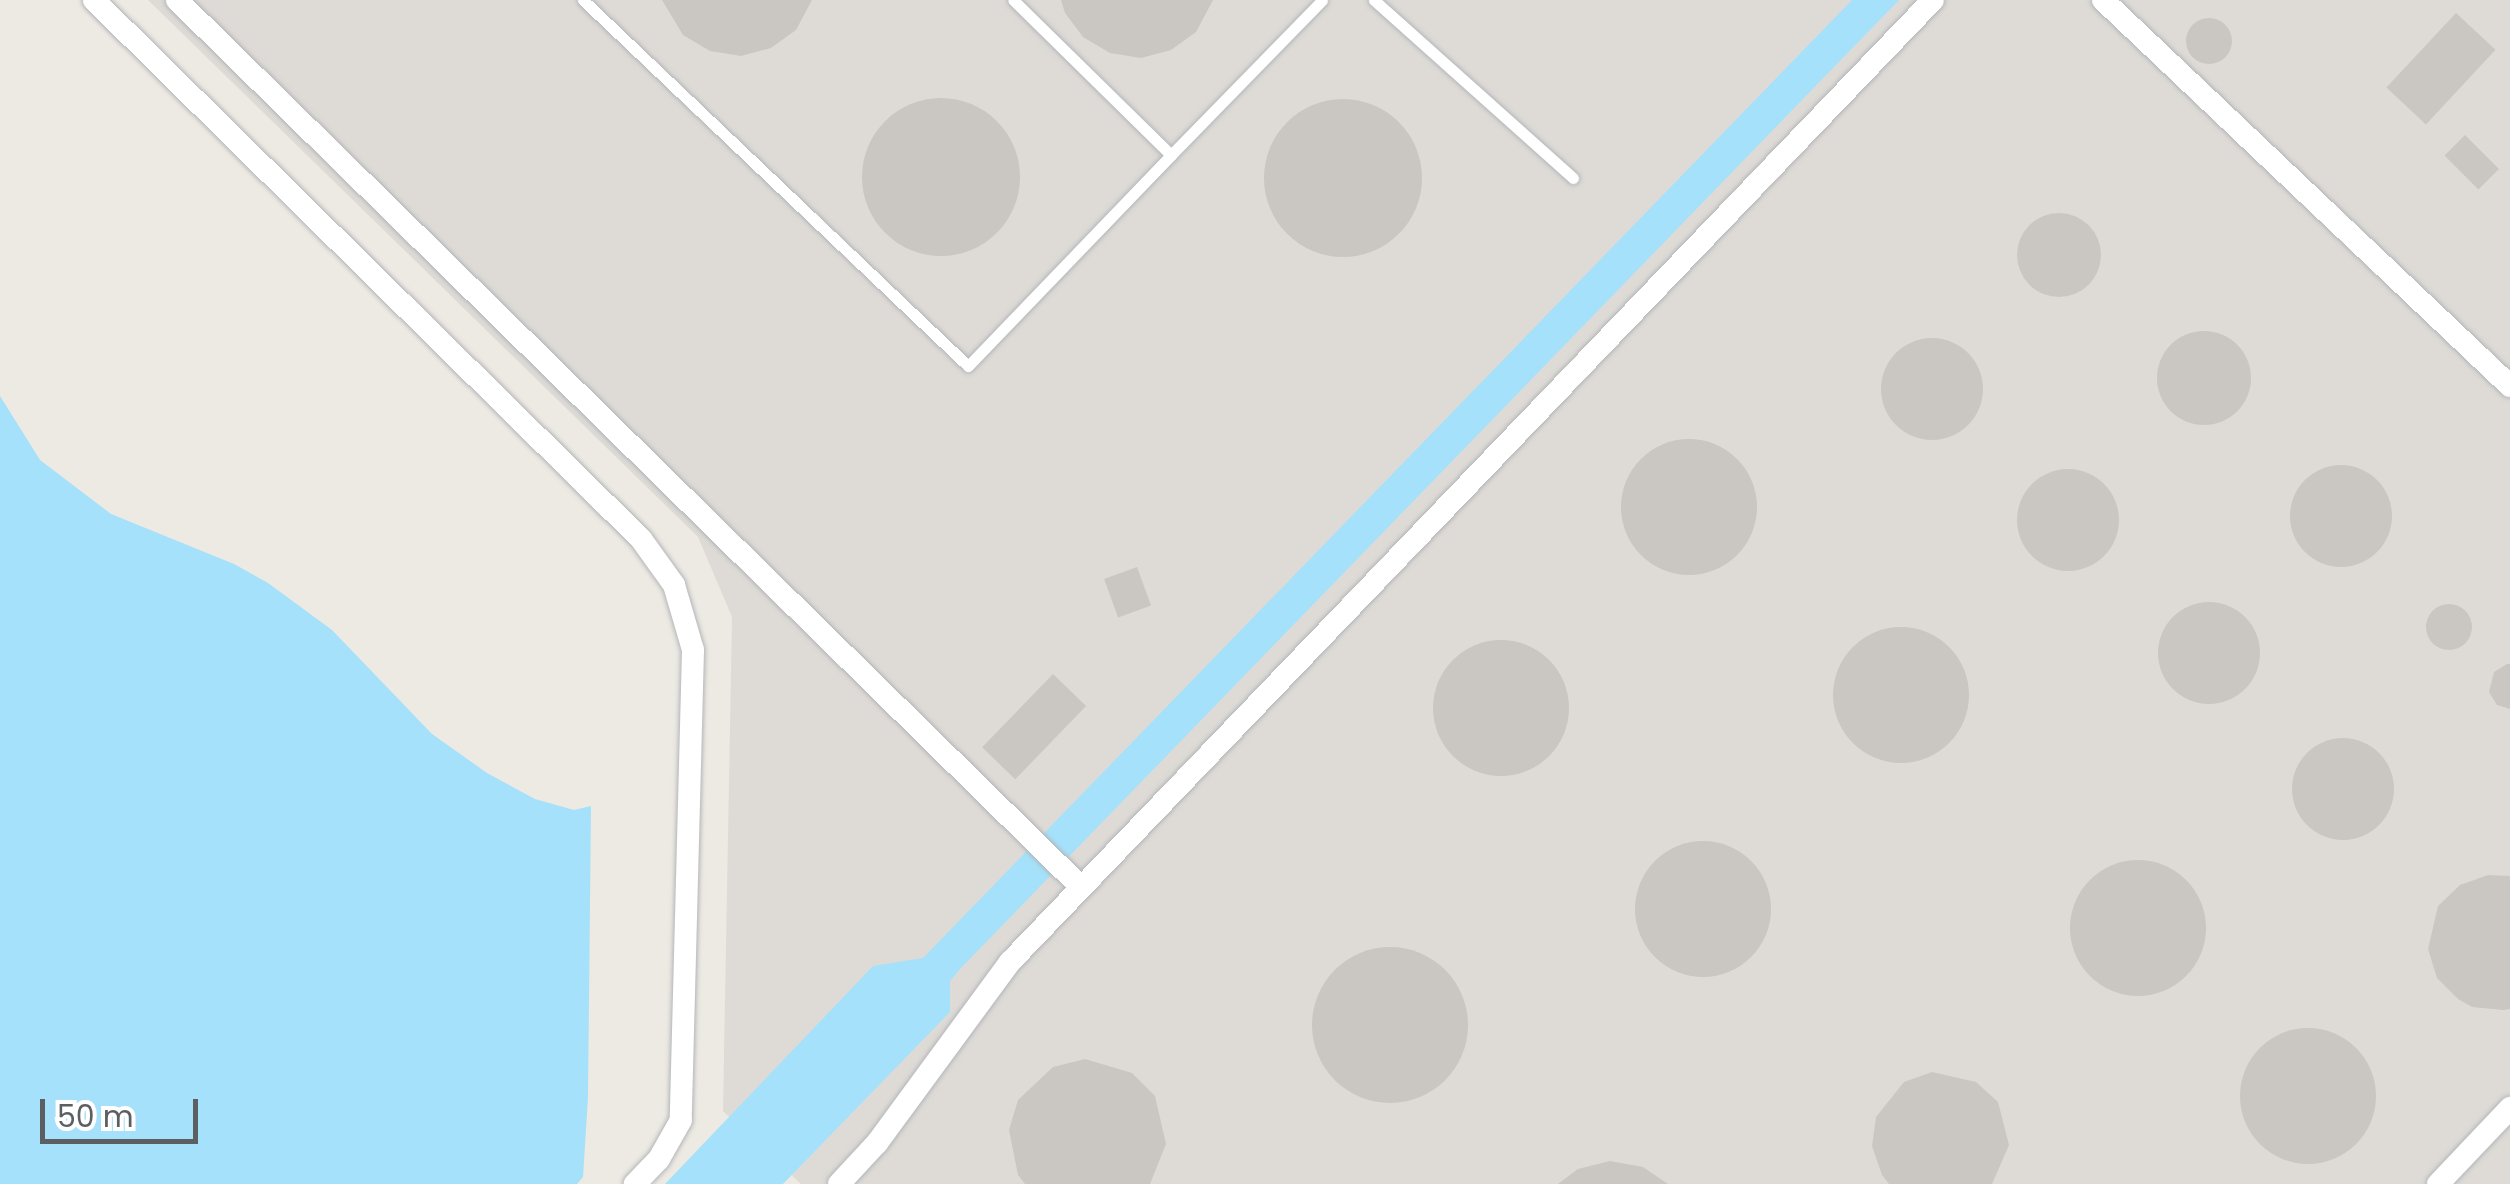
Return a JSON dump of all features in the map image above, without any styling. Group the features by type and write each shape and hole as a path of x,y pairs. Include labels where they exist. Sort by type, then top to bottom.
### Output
{"street":[{"path":"94,0 641,539 674,585 693,650 681,1120 659,1159 635,1184"},
{"path":"178,0 1074,880"},
{"path":"838,1184 877,1144 1074,880 1933,0"},
{"path":"2102,0 2510,386"},
{"path":"2438,1184 2510,1108"}],"lane":[{"path":"584,0 968,366 1322,0"},
{"path":"1013,0 1171,155"},
{"path":"1374,0 1573,178"}],"shaded area":[{"path":"148,0 2510,0 2510,1184 801,1184 723,1111 732,617 698,537"}],"water":[{"path":"1852,0 1899,0 961,968 950,981 950,1012 783,1184 665,1184 873,966 923,958"},
{"path":"0,396 40,460 111,514 234,564 268,583 332,630 432,734 487,773 535,799 574,810 591,806 588,1097 583,1177 577,1184 0,1184"}],"building":[{"path":"662,0 812,0 796,30 771,48 741,56 710,51 683,35"},
{"path":"1061,0 1213,0 1196,32 1171,50 1141,58 1110,53 1083,37 1065,13"},
{"path":"2456,13 2495,50 2426,124 2386,88"},
{"path":"2209,18 2225,25 2232,41 2225,57 2209,64 2193,57 2186,41 2193,25"},
{"path":"941,98 971,104 997,121 1014,147 1020,177 1014,207 997,233 971,250 941,256 911,250 885,233 868,207 862,177 868,147 885,121 911,104"},
{"path":"1343,99 1373,105 1399,122 1416,148 1422,178 1416,208 1399,234 1373,251 1343,257 1313,251 1287,234 1270,208 1264,178 1270,148 1287,122 1313,105"},
{"path":"2465,135 2499,169 2478,189 2444,156"},
{"path":"2059,213 2075,216 2089,225 2098,239 2098,271 2089,285 2075,294 2059,297 2043,294 2029,285 2020,271 2017,255 2020,239 2029,225 2043,216"},
{"path":"2204,331 2222,334 2237,345 2248,360 2248,396 2237,411 2222,422 2204,425 2186,422 2171,411 2160,396 2157,378 2160,360 2171,345 2186,334"},
{"path":"1932,338 1951,342 1968,353 1979,370 1983,389 1979,408 1968,425 1951,436 1932,440 1913,436 1896,425 1885,408 1881,389 1885,370 1896,353 1913,342"},
{"path":"1689,439 1715,444 1737,459 1752,481 1757,507 1752,533 1737,555 1715,570 1689,575 1663,570 1641,555 1626,533 1621,507 1626,481 1641,459 1663,444"},
{"path":"2341,465 2360,469 2377,480 2388,497 2392,516 2388,535 2377,552 2360,563 2341,567 2322,563 2305,552 2294,535 2290,516 2294,497 2305,480 2322,469"},
{"path":"2068,469 2087,473 2104,484 2115,501 2119,520 2115,539 2104,556 2087,567 2068,571 2049,567 2032,556 2021,539 2017,520 2021,501 2032,484 2049,473"},
{"path":"1137,567 1151,606 1118,617 1104,579"},
{"path":"2209,602 2228,606 2245,617 2256,634 2260,653 2256,672 2245,689 2228,700 2209,704 2190,700 2173,689 2162,672 2158,653 2162,634 2173,617 2190,606"},
{"path":"2449,604 2465,611 2472,627 2465,643 2449,650 2433,643 2426,627 2433,611"},
{"path":"1901,627 1927,632 1949,647 1964,669 1969,695 1964,721 1949,743 1927,758 1901,763 1875,758 1853,743 1838,721 1833,695 1838,669 1853,647 1875,632"},
{"path":"1501,640 1527,645 1549,660 1564,682 1569,708 1564,734 1549,756 1527,771 1501,776 1475,771 1453,756 1438,734 1433,708 1438,682 1453,660 1475,645"},
{"path":"2507,664 2510,709 2497,705 2489,692 2494,672"},
{"path":"1053,674 1086,706 1015,779 982,747"},
{"path":"2343,738 2362,742 2379,753 2390,770 2394,789 2390,808 2379,825 2362,836 2343,840 2324,836 2307,825 2296,808 2292,789 2296,770 2307,753 2324,742"},
{"path":"1703,841 1729,846 1751,861 1766,883 1771,909 1766,935 1751,957 1729,972 1703,977 1677,972 1655,957 1640,935 1635,909 1640,883 1655,861 1677,846"},
{"path":"2138,860 2164,865 2186,880 2201,902 2206,928 2201,954 2186,976 2164,991 2138,996 2112,991 2090,976 2075,954 2070,928 2075,902 2090,880 2112,865"},
{"path":"2488,875 2510,876 2510,1009 2503,1010 2472,1007 2458,999 2437,978 2428,949 2438,906 2460,885"},
{"path":"1390,947 1420,953 1445,970 1462,995 1468,1025 1462,1055 1445,1080 1420,1097 1390,1103 1360,1097 1335,1080 1318,1055 1312,1025 1318,995 1335,970 1360,953"},
{"path":"2308,1028 2334,1033 2356,1048 2371,1070 2376,1096 2371,1122 2356,1144 2334,1159 2308,1164 2282,1159 2260,1144 2245,1122 2240,1096 2245,1070 2260,1048 2282,1033"},
{"path":"1085,1059 1132,1073 1155,1096 1166,1144 1150,1184 1025,1184 1018,1175 1009,1130 1018,1100 1053,1067"},
{"path":"1932,1072 1976,1082 1998,1102 2009,1145 1992,1184 1889,1184 1882,1175 1872,1146 1876,1117 1904,1082"},
{"path":"1610,1161 1643,1167 1668,1184 1558,1184 1578,1169"}]}
